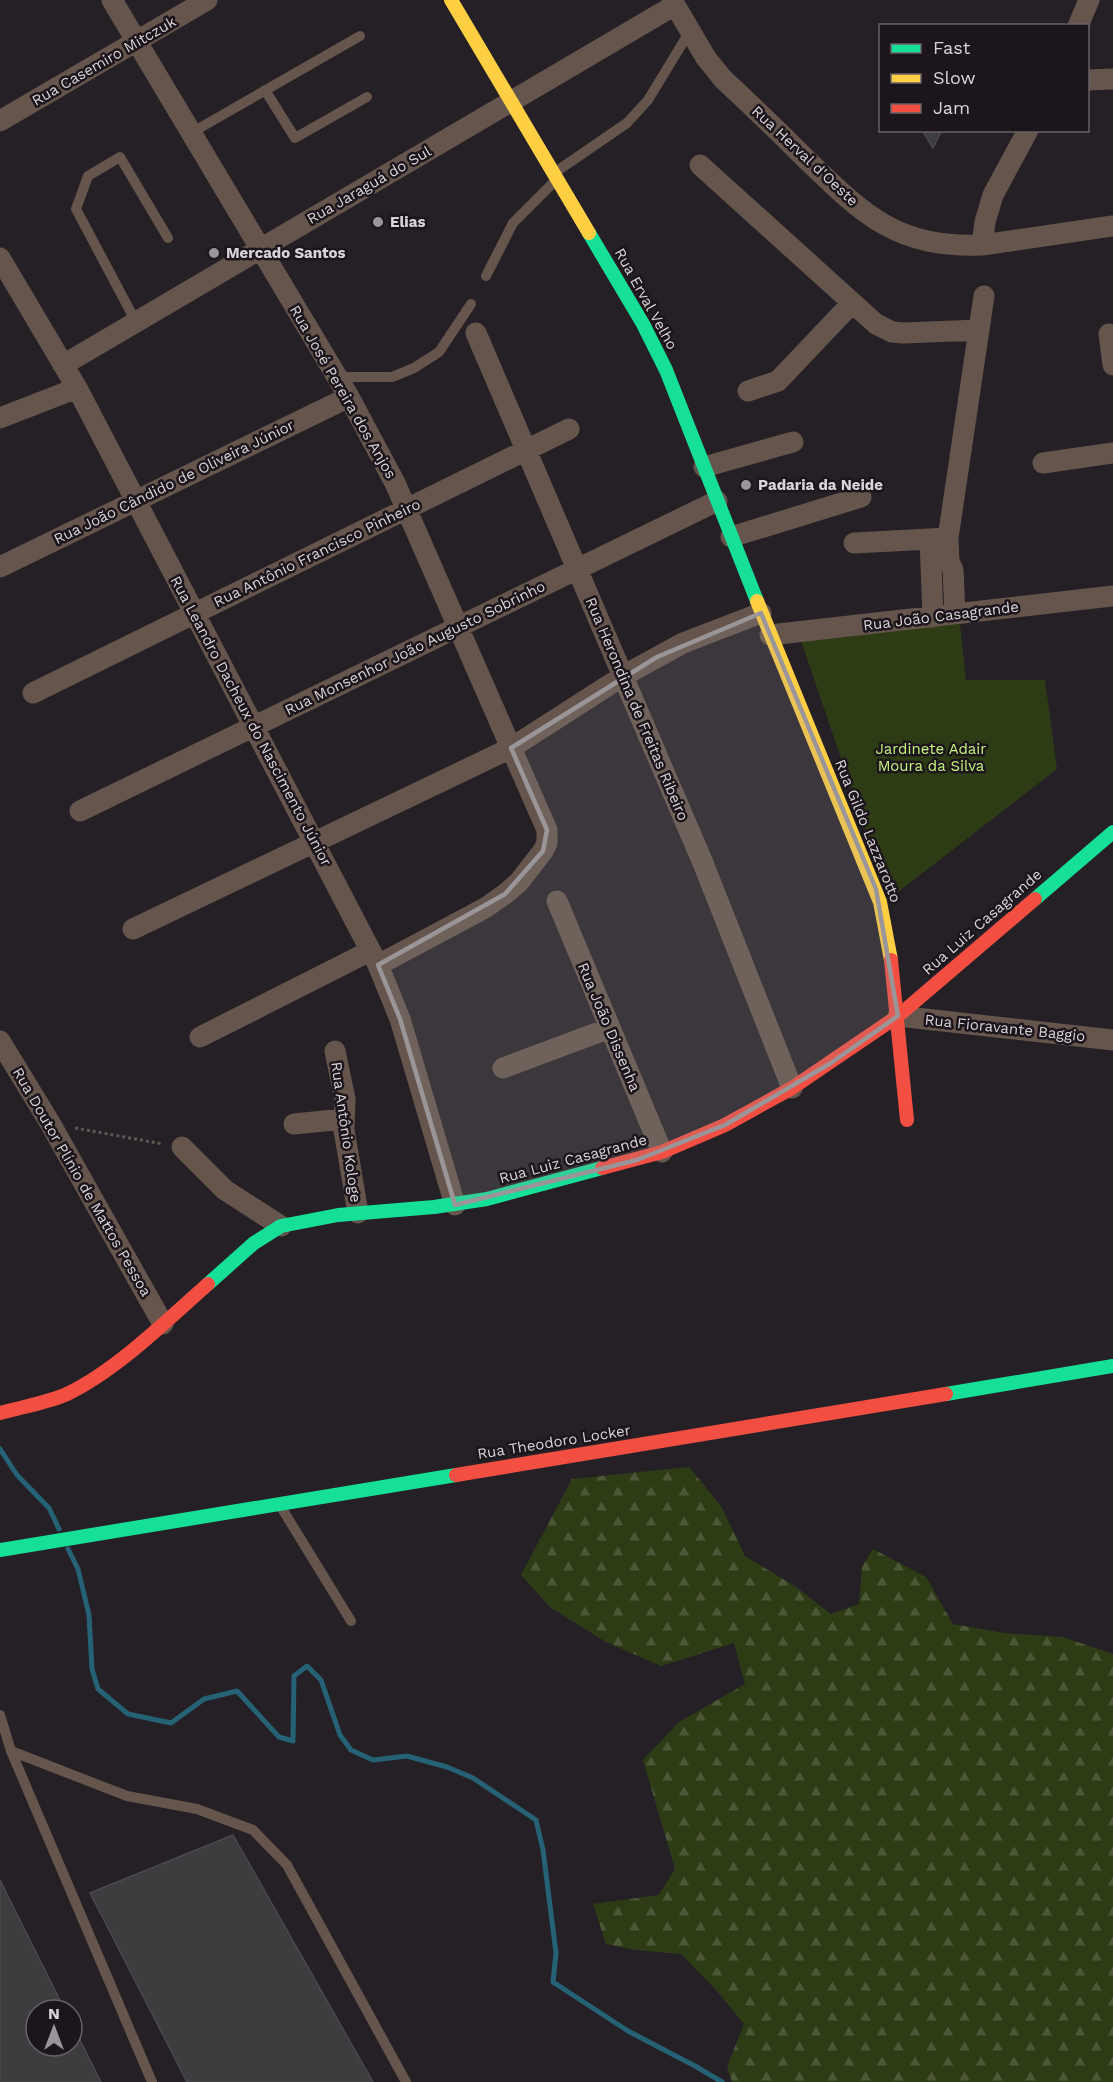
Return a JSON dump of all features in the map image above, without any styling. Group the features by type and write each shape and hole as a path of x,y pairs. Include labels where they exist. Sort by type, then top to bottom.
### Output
{"street":[{"name":"Rua José Pereira dos Anjos","path":"112,0 337,377 385,463 547,830 547,843 538,857 519,882 505,894 485,908 374,958"},
{"name":"Rua Casemiro Mitczuk","path":"0,121 207,0"},
{"name":"Rua Erval Velho","path":"451,0 656,347 770,635"},
{"path":"1079,24 1089,0"},
{"name":"Rua Jaraguá do Sul","path":"63,365 511,101 674,2"},
{"name":"Rua Herval d'Oeste","path":"674,2 706,58 723,79 848,199 892,228 921,240 942,244 982,245 1113,226"},
{"path":"1089,80 1113,80"},
{"path":"982,245 985,222 993,195 1027,132"},
{"path":"700,165 876,324 892,332 979,330"},
{"name":"Rua Leandro Dacheux do Nascimento Júnior","path":"0,258 76,388 374,958 400,1019 456,1205"},
{"path":"933,617 939,538 984,296"},
{"path":"748,391 778,381 852,303"},
{"name":"Rua Herondina de Freitas Ribeiro","path":"476,333 703,863 792,1088"},
{"path":"1109,334 1113,365"},
{"path":"0,418 76,388"},
{"name":"Rua João Cândido de Oliveira Júnior","path":"0,567 349,398"},
{"name":"Rua Antônio Francisco Pinheiro","path":"33,693 570,429"},
{"path":"704,467 793,442"},
{"path":"1043,463 1113,453"},
{"path":"731,537 861,497"},
{"name":"Rua Monsenhor João Augusto Sobrinho","path":"80,811 717,501"},
{"path":"854,543 939,538"},
{"path":"939,538 953,570 955,614"},
{"name":"Rua João Casagrande","path":"770,635 1113,596"},
{"path":"133,929 511,748 623,676 683,643 761,613"},
{"name":"Rua Gildo Lazzarotto","path":"770,635 878,895 886,928 898,1016 908,1120"},
{"name":"Rua Luiz Casagrande","path":"0,1413 55,1398 82,1386 129,1353 254,1243 281,1226 358,1213 456,1205 520,1191 662,1152 725,1125 792,1088 898,1016 1113,831"},
{"name":"Rua João Dissenha","path":"557,901 662,1152"},
{"path":"200,1036 374,958"},
{"name":"Rua Fioravante Baggio","path":"898,1016 1113,1040"},
{"path":"503,1068 610,1028"},
{"name":"Rua Doutor Plínio de Mattos Pessoa","path":"0,1041 50,1123 163,1324"},
{"name":"Rua Antônio Kologe","path":"335,1051 345,1099 346,1140 358,1213"},
{"path":"294,1124 344,1119"},
{"path":"182,1147 225,1190 281,1226"},
{"name":"Rua Theodoro Locker","path":"0,1550 1113,1366"}],"lane":[{"path":"486,276 513,223 556,176 627,123 648,100 690,30"},
{"path":"191,133 360,36"},
{"path":"266,90 295,138 368,97"},
{"path":"136,322 76,209 88,176 120,157 168,238"},
{"path":"337,377 392,377 414,368 439,352 471,304"},
{"path":"279,1504 351,1621"},
{"path":"0,1715 11,1751 152,2082"},
{"path":"11,1751 127,1796 197,1809 254,1830 287,1865 406,2082"}],"path":[{"path":"50,1123 182,1147"}],"highlighted area":[{"path":"761,613 876,889 898,1016 831,1063 725,1125 637,1160 455,1205 400,1019 378,965 505,894 543,851 547,830 511,748 657,657"}],"green space":[{"name":"Jardinete Adair Moura da Silva","path":"960,624 966,680 1045,680 1057,769 889,899 800,638"},
{"path":"689,1467 721,1506 745,1556 796,1587 831,1614 859,1604 862,1567 873,1549 926,1577 953,1624 1004,1633 1063,1637 1113,1654 1113,2082 732,2082 727,2067 744,2024 717,1991 681,1954 635,1950 606,1944 593,1904 659,1895 675,1869 643,1760 679,1722 745,1684 734,1643 661,1666 606,1642 550,1607 521,1575 572,1479"}],"building":[{"path":"923,132 941,132 933,148"},
{"path":"233,1835 373,2082 187,2082 90,1893"},
{"path":"0,1880 59,1998 24,1998 24,2058 84,2058 84,2048 101,2082 0,2082"}],"waterway":[{"path":"0,1449 17,1475 49,1508 59,1529"},
{"path":"68,1549 78,1569 89,1615 92,1669 98,1689 128,1714 171,1723 204,1699 237,1691 279,1737 293,1741 294,1676 307,1666 321,1680 340,1735 351,1750 373,1760 407,1756 447,1767 473,1778 536,1820 543,1850 556,1953 553,1982 628,2031 722,2082"}],"traffic: fast":[{"path":"589,233 643,324 666,370 757,601"},
{"path":"1035,899 1113,832"},
{"path":"208,1284 254,1243 281,1226 338,1215 434,1207 487,1199 602,1168"},
{"path":"946,1394 1113,1366"},
{"path":"0,1550 456,1475"}],"traffic: slow":[{"path":"451,0 589,233"},
{"path":"757,601 880,902 891,960"}],"traffic: jam":[{"path":"602,1168 662,1152 725,1125 792,1088 898,1016 1035,899"},
{"path":"891,960 907,1120"},
{"path":"0,1413 51,1400 85,1384 122,1359 208,1284"},
{"path":"456,1475 946,1394"}],"place":[{"name":"Elias","path":"378,222"},
{"name":"Mercado Santos","path":"214,253"},
{"name":"Padaria da Neide","path":"746,485"}]}
